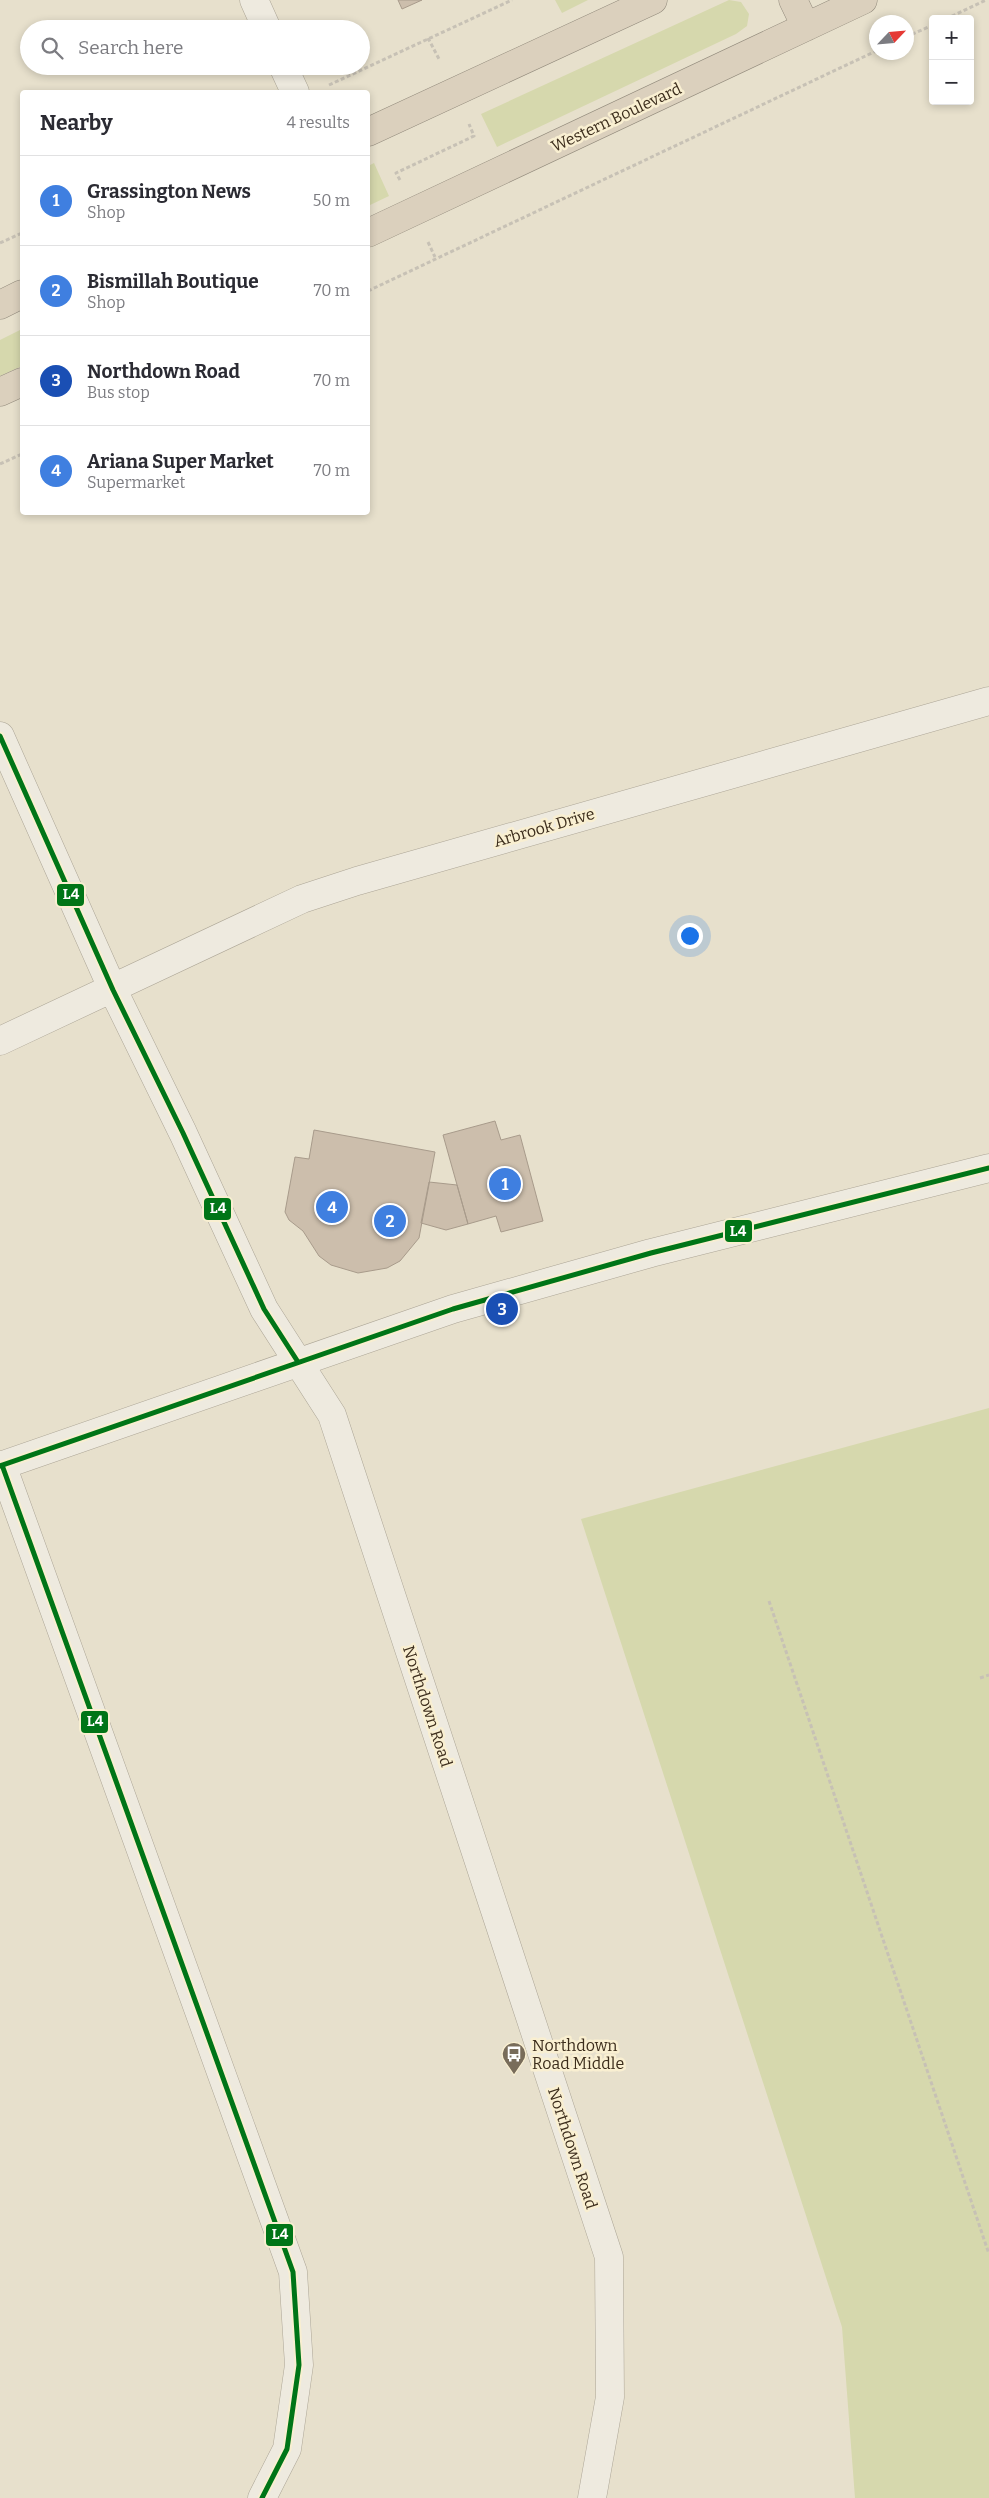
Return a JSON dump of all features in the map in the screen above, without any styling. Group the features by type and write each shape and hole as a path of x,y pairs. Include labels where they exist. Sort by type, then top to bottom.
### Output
{"highway":[{"path":"370,131 455,90 653,0"},
{"path":"793,0 806,27"},
{"name":"Western Boulevard","path":"370,232 864,0"},
{"path":"0,305 20,295"},
{"path":"0,392 20,383"}],"street":[{"path":"254,0 263,20"},
{"path":"287,75 294,90"},
{"name":"Arbrook Drive","path":"0,1041 113,990 293,903 320,893 989,701"},
{"name":"Northdown Road","path":"0,736 113,990 264,1308 332,1415 610,2257 610,2397 592,2498"},
{"path":"262,2498 287,2448 299,2365 293,2272 1,1465 453,1309 559,1278 989,1168"}],"path":[{"path":"370,66 512,0"},
{"path":"954,15 986,0"},
{"path":"914,33 929,27"},
{"path":"428,38 455,90 474,136 396,173 435,257"},
{"path":"370,290 435,257 869,54"},
{"path":"328,86 351,75"},
{"path":"0,243 20,234"},
{"path":"0,464 20,455"},
{"path":"769,1601 989,2254"},
{"path":"980,1678 989,1675"}],"green space":[{"path":"555,0 588,0 562,13"},
{"path":"729,0 741,2 749,14 747,26 736,34 497,147 481,114"},
{"path":"374,163 389,196 370,205 370,165"},
{"path":"20,330 20,367 0,376 0,340"},
{"path":"989,1408 989,2498 855,2498 842,2327 581,1519"}],"building":[{"path":"398,0 422,0 402,9"},
{"path":"495,1121 501,1140 520,1135 543,1221 501,1232 496,1216 468,1224 443,1135"},
{"path":"314,1130 435,1152 419,1238 400,1261 387,1268 358,1273 331,1265 319,1256 303,1231 289,1220 285,1212 295,1157 309,1159"},
{"path":"429,1182 457,1185 468,1224 446,1230 421,1223"}],"transit line":[{"name":"L4","path":"0,736 113,990 183,1133 264,1309 298,1362"},
{"name":"L4","path":"0,1466 453,1309 651,1253 989,1168"},
{"name":"L4","path":"2,1465 293,2272 299,2365 287,2449 262,2498"}],"place":[{"name":"Grassington News","path":"505,1184"},
{"name":"Ariana Super Market","path":"332,1207"},
{"name":"Bismillah Boutique","path":"390,1221"},
{"name":"Northdown Road","path":"502,1309"},
{"name":"Northdown Road Middle","path":"514,2075"}]}
